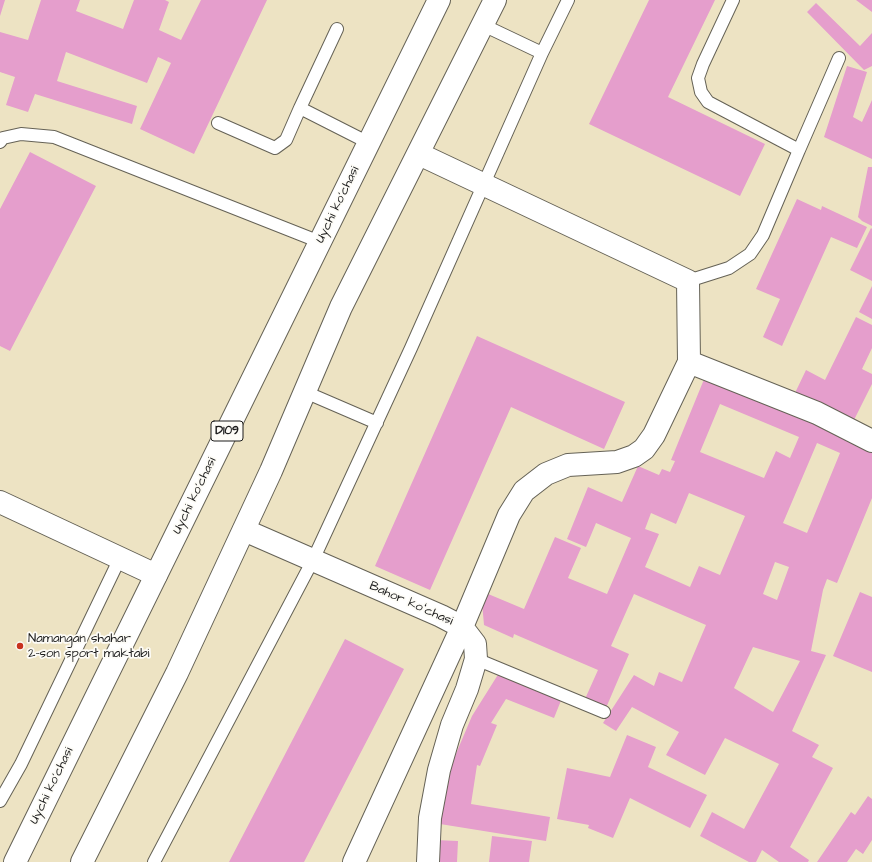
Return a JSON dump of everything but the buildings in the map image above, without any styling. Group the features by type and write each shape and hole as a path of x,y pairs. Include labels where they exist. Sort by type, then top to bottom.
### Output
{"main road":[{"name":"Uychi ko'chasi","path":"15,862 439,0"},
{"path":"82,862 177,673 244,530 341,307 495,0"},
{"path":"354,862 462,627 509,515 524,491 546,474 568,465 617,462 634,456 644,449 654,435 689,362 688,281 419,154"},
{"path":"689,362 817,413 872,441"},
{"path":"0,502 156,575"},
{"name":"Bahor koʻchasi","path":"244,530 462,627 475,644 476,659"},
{"path":"428,862 430,818 438,770 476,659"}],"lane":[{"path":"154,862 313,560 484,185 542,52 568,0"},
{"path":"733,0 698,78 701,92 708,102 799,150"},
{"path":"483,25 542,52"},
{"path":"218,123 275,148 286,140 337,29"},
{"path":"688,281 729,268 750,254 763,235 839,58"},
{"path":"300,108 369,143"},
{"path":"0,142 3,138 21,134 54,138 320,242"},
{"path":"305,392 376,423"},
{"path":"0,801 21,764 120,558"},
{"path":"476,659 604,712"}],"place":[{"name":"Namangan shahar 2-son sport maktabi","path":"20,646"}]}
